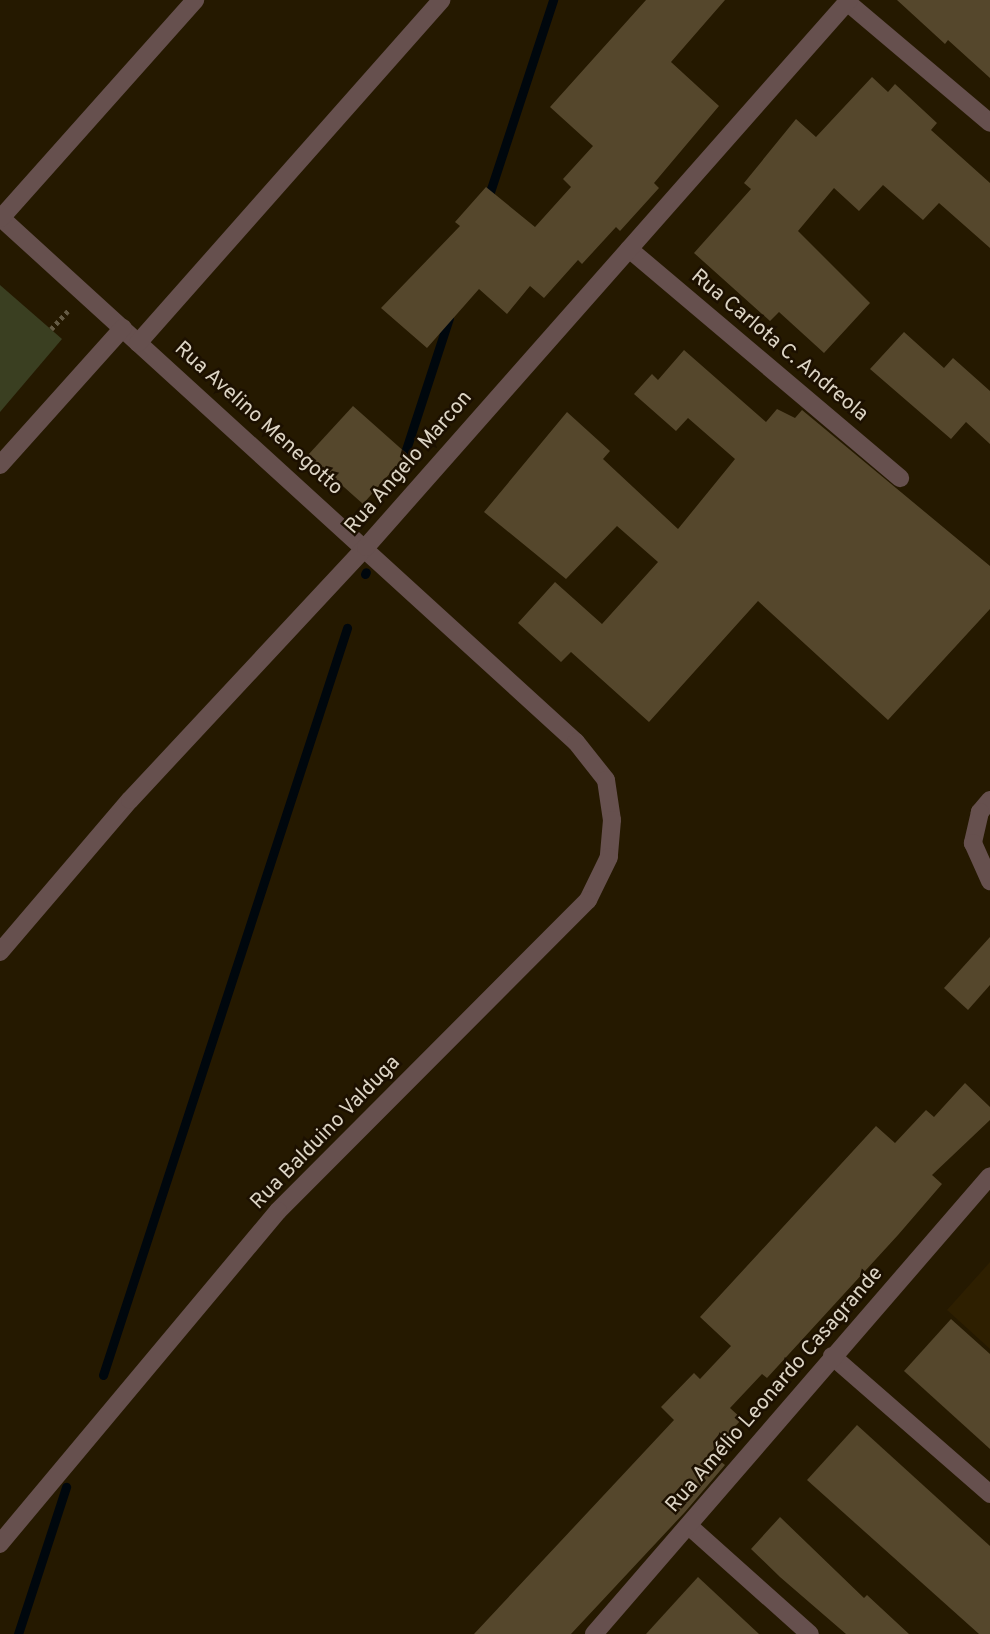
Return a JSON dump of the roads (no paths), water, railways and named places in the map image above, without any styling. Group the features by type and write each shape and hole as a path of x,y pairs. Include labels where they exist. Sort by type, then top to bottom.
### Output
{"street":[{"path":"0,218 195,0"},
{"path":"138,343 441,0"},
{"path":"848,1 990,123"},
{"name":"Rua Angelo Marcon","path":"0,952 130,800 366,547 848,1"},
{"name":"Rua Avelino Menegotto","path":"0,218 366,547 576,742"},
{"name":"Rua Carlota C. Andreola","path":"629,249 900,478"},
{"path":"0,465 123,328"},
{"name":"Rua Balduino Valduga","path":"0,1544 278,1212 588,900 608,857 612,820 606,780 576,742"},
{"path":"989,881 973,843 980,812 990,800"},
{"name":"Rua Amélio Leonardo Casagrande","path":"594,1634 832,1356 988,1183"},
{"path":"832,1356 990,1494"},
{"path":"689,1526 810,1634"}],"waterway":[{"path":"487,201 553,0"},
{"path":"398,474 449,318"},
{"path":"103,1375 347,628"},
{"path":"18,1634 66,1487"}]}
